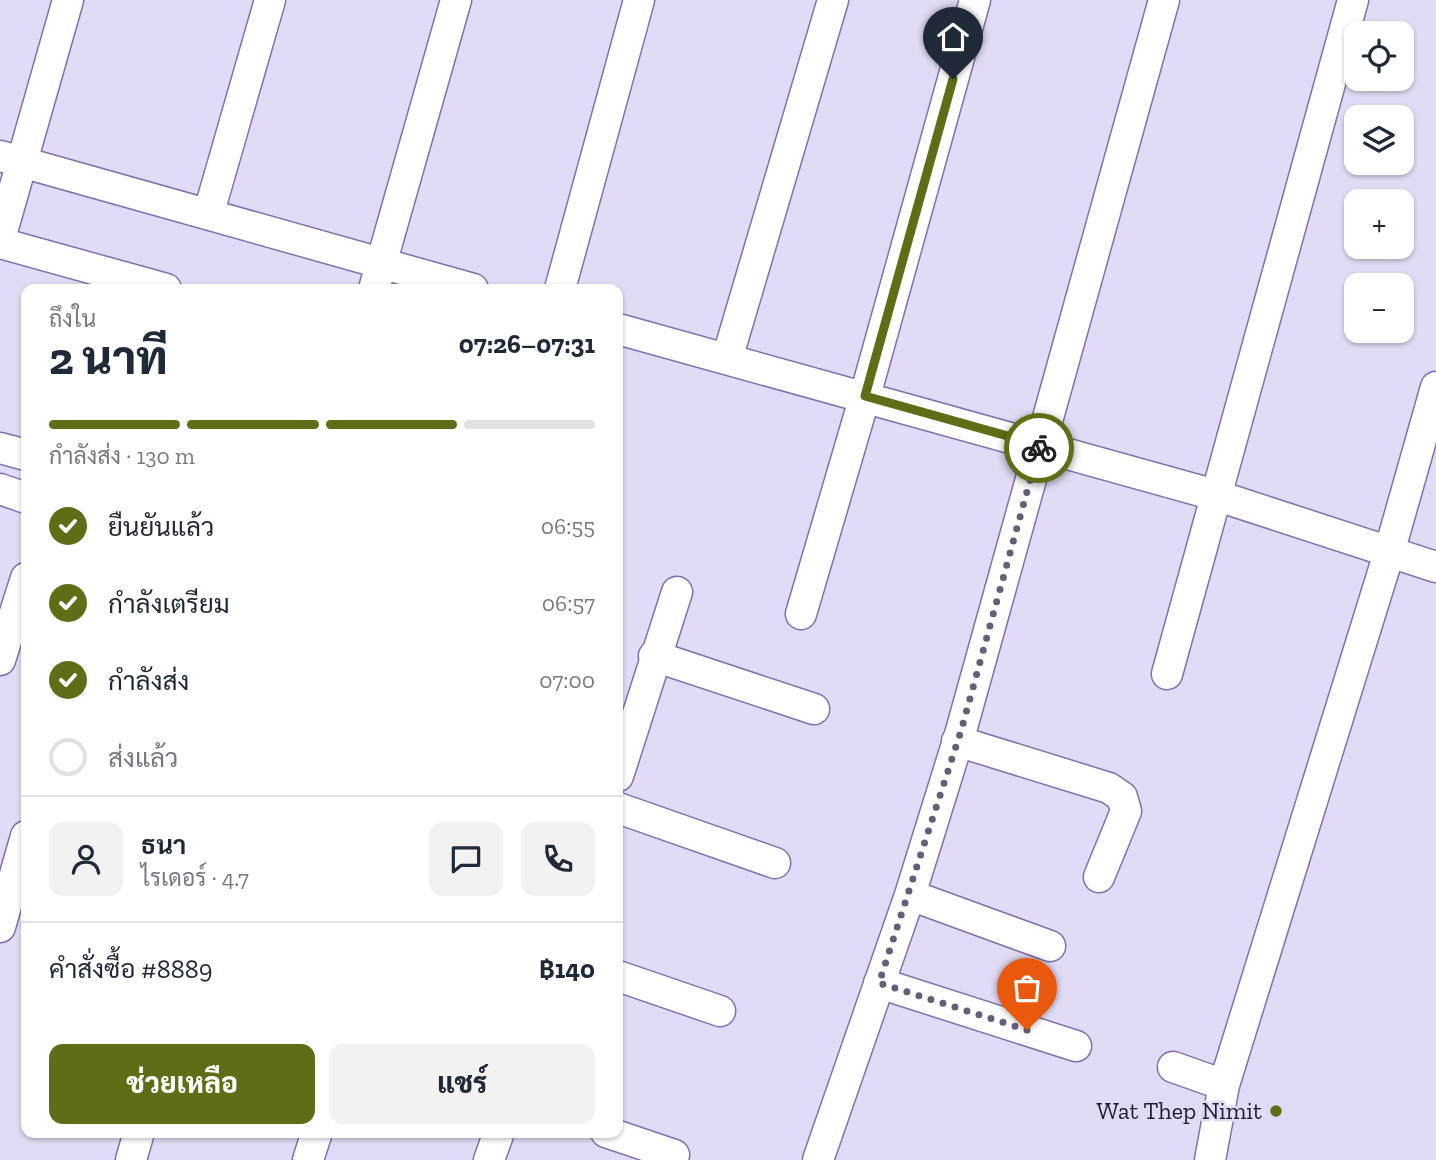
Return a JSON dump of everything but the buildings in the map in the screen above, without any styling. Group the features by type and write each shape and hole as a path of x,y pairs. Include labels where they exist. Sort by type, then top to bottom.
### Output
{"street":[{"path":"68,0 10,159 0,241 128,284"},
{"path":"209,212 270,0"},
{"path":"378,276 456,0"},
{"path":"561,284 639,0"},
{"path":"727,359 833,0"},
{"path":"801,614 865,396 975,0"},
{"path":"818,1160 910,895 957,741 1164,0"},
{"path":"1167,674 1351,1"},
{"path":"10,159 209,212 378,276 436,284"},
{"path":"623,330 1215,495 1436,567"},
{"path":"1210,1160 1224,1085 1389,553 1436,387"},
{"path":"0,449 21,454"},
{"path":"0,489 21,496"},
{"path":"623,759 654,656 677,592"},
{"path":"3,646 21,593"},
{"path":"654,656 814,709"},
{"path":"957,741 1109,788 1122,797 1126,811 1099,877"},
{"path":"623,810 775,863"},
{"path":"0,927 18,856"},
{"path":"910,895 1050,946"},
{"path":"623,978 720,1011"},
{"path":"879,983 1076,1046"},
{"path":"1173,1068 1224,1085"},
{"path":"131,1160 137,1138"},
{"path":"308,1160 315,1138"},
{"path":"489,1160 497,1138"},
{"path":"623,1138 674,1155"}],"way so far":[{"path":"1027,1030 879,983 910,895 961,731 1039,448"}],"place":[{"name":"Wat Thep Nimit","path":"1276,1111"}],"route":[{"path":"953,79 865,396 1040,445 1039,448"}]}
